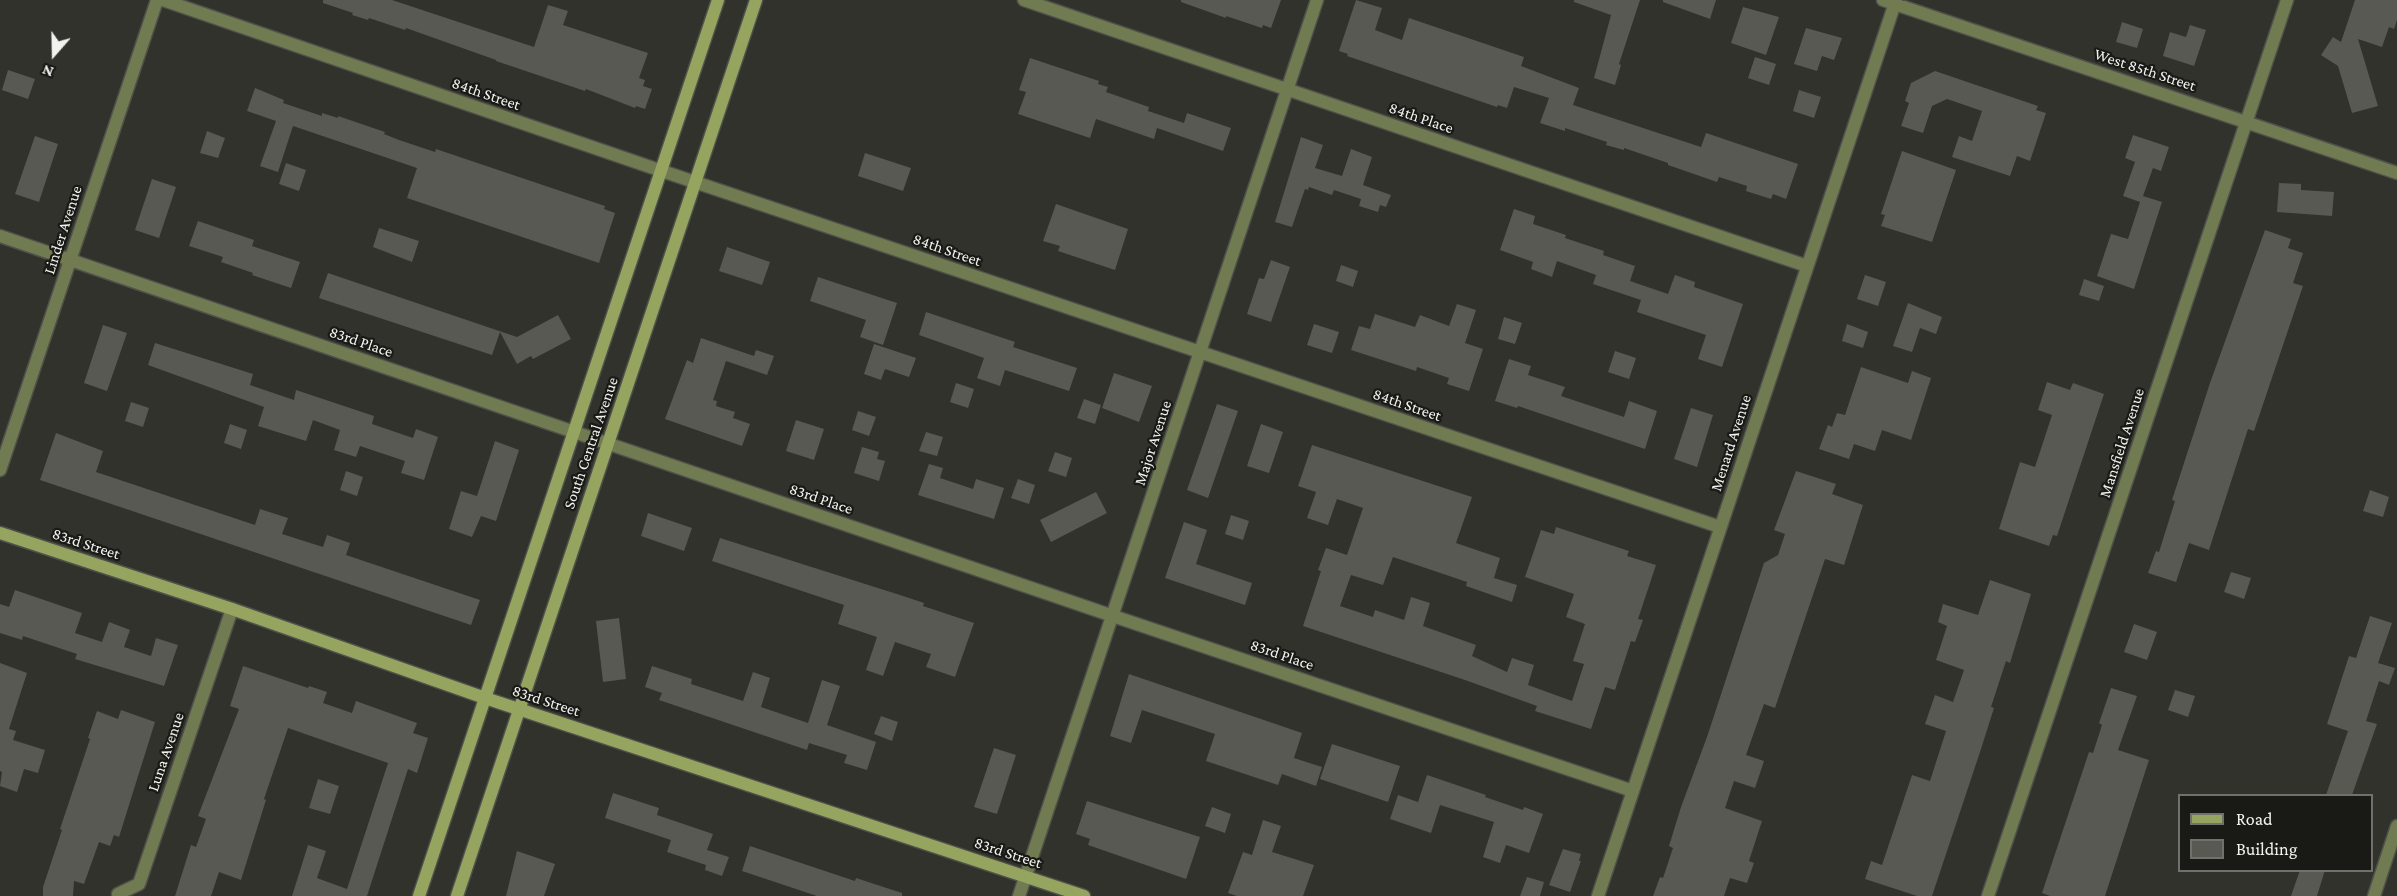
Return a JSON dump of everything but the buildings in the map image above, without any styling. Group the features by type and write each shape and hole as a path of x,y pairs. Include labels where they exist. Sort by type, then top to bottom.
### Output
{"street":[{"name":"Linder Avenue","path":"0,470 157,0"},
{"name":"84th Street","path":"163,0 662,171 1720,527"},
{"name":"South Central Avenue","path":"419,896 576,433 718,0"},
{"name":"South Central Avenue","path":"457,896 756,0"},
{"name":"84th Place","path":"1024,0 1807,266"},
{"name":"Major Avenue","path":"1019,896 1317,0"},
{"name":"Mansfield Avenue","path":"1988,896 2287,0"},
{"name":"West 85th Street","path":"1891,1 2397,173"},
{"name":"Menard Avenue","path":"1598,896 1807,266 1891,1"},
{"name":"83rd Place","path":"0,236 1113,616 1633,790"},
{"name":"83rd Street","path":"0,533 231,609 485,698 1084,896"},
{"name":"Luna Avenue","path":"118,894 139,884 231,609"},
{"path":"2374,896 2397,826"}]}
